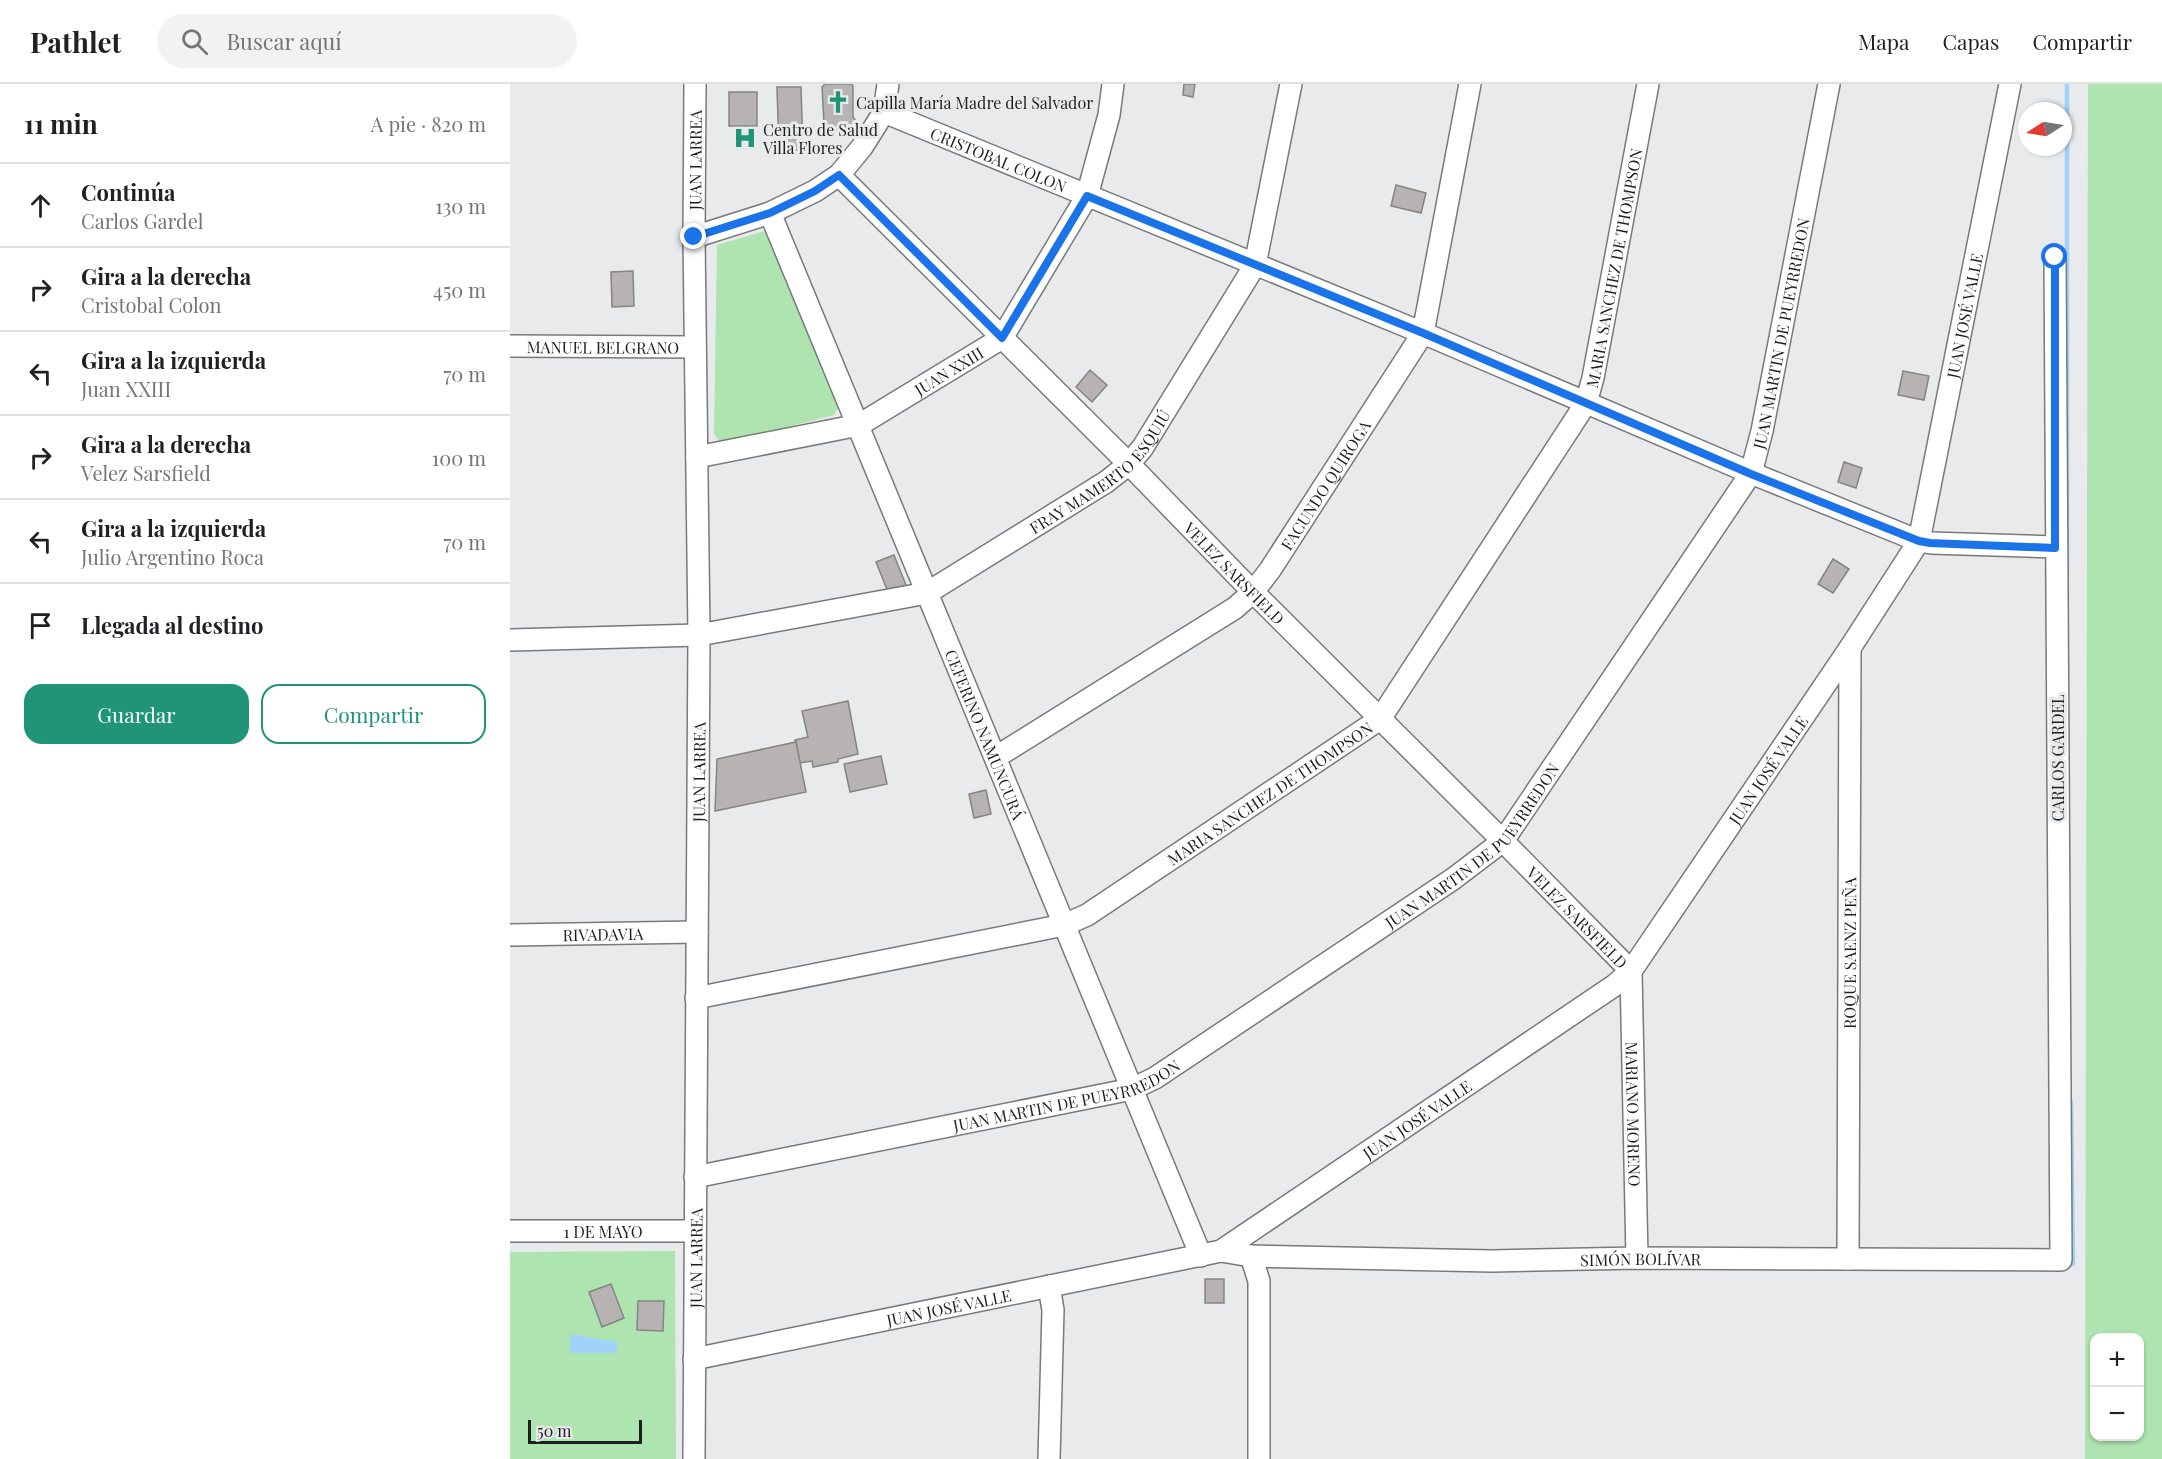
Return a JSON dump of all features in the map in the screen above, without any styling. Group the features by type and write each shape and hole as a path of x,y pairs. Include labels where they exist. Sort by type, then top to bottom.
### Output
{"street":[{"name":"JUAN LARREA","path":"694,1459 699,635 694,237 695,84"},
{"path":"694,237 770,213 815,191 839,175 862,147 884,112 888,84"},
{"name":"JUAN XXIII","path":"697,457 859,425 1002,338 1087,196 1109,116 1113,84"},
{"name":"FRAY MAMERTO ESQUIÚ","path":"510,640 699,635 927,593 1106,482 1129,464 1143,447 1255,265 1291,84"},
{"name":"FACUNDO QUIROGA","path":"996,757 1235,608 1270,570 1423,333 1470,84"},
{"name":"MARIA SANCHEZ DE THOMPSON","path":"696,998 1064,925 1087,915 1380,719 1586,403 1593,378 1648,84"},
{"name":"JUAN MARTIN DE PUEYRREDON","path":"695,1177 1132,1089 1155,1078 1453,879 1503,841 1751,474 1762,430 1829,84"},
{"name":"JUAN JOSÉ VALLE","path":"694,1359 1211,1253 1605,992 1631,971 1850,648 1919,541 2010,84"},
{"name":"CRISTOBAL COLON","path":"884,112 1423,333 1751,474 1919,541 2055,548"},
{"name":"VELEZ SARSFIELD","path":"839,175 1631,971"},
{"name":"CEFERINO NAMUNCURÁ","path":"770,213 1132,1089 1211,1253"},
{"name":"CARLOS GARDEL","path":"2055,257 2061,1260"},
{"name":"MANUEL BELGRANO","path":"510,346 695,347"},
{"name":"ROQUE SAENZ PEÑA","path":"1848,1259 1850,648"},
{"name":"RIVADAVIA","path":"510,935 697,932"},
{"name":"MARIANO MORENO","path":"1631,971 1637,1258"},
{"name":"1 DE MAYO","path":"510,1231 695,1231"},
{"name":"SIMÓN BOLÍVAR","path":"1211,1253 1251,1256 1492,1261 1637,1258 2061,1260"},
{"path":"1251,1256 1259,1281 1260,1459"},
{"path":"1049,1286 1053,1310 1049,1459"}],"green space":[{"path":"2088,84 2162,84 2162,1459 2085,1459"},
{"path":"768,230 839,407 834,415 722,444 714,434 717,245"},
{"path":"675,1251 676,1459 510,1459 510,1252"}],"water":[{"path":"570,1334 617,1342 617,1353 570,1353"}],"building":[{"name":"Capilla María Madre del Salvador","path":"825,84 851,84 853,86 853,117 858,124 853,128 833,131 824,123 822,87"},
{"path":"1184,84 1195,84 1193,97 1183,95"},
{"path":"777,87 801,87 803,150 779,150"},
{"path":"729,92 757,92 757,126 729,126"},
{"path":"1396,185 1426,193 1421,213 1391,206"},
{"path":"633,271 634,306 612,307 611,272"},
{"path":"1090,370 1107,385 1092,402 1076,387"},
{"path":"1903,371 1929,376 1924,400 1898,395"},
{"path":"1844,462 1862,468 1856,488 1838,482"},
{"path":"894,555 906,585 888,592 876,562"},
{"path":"1833,559 1849,569 1833,593 1818,584"},
{"path":"848,701 858,754 838,759 838,762 813,767 812,761 800,763 795,740 808,737 802,711"},
{"path":"796,742 806,792 715,811 717,759"},
{"path":"881,756 887,784 850,792 844,764"},
{"path":"986,790 991,814 974,818 969,794"},
{"path":"1205,1279 1224,1279 1224,1303 1205,1303"},
{"path":"611,1284 624,1318 602,1327 589,1292"},
{"path":"638,1301 664,1301 663,1331 637,1330"}],"waterway":[{"path":"2067,84 2067,574"},
{"path":"2071,1102 2073,1264"}],"place":[{"name":"Capilla María Madre del Salvador","path":"838,102"},
{"name":"Centro de Salud Villa Flores","path":"745,138"}],"route":[{"path":"694,237 770,213 815,191 839,175 1002,338 1087,196 1423,333 1751,474 1919,541 2055,548 2055,257"}]}
